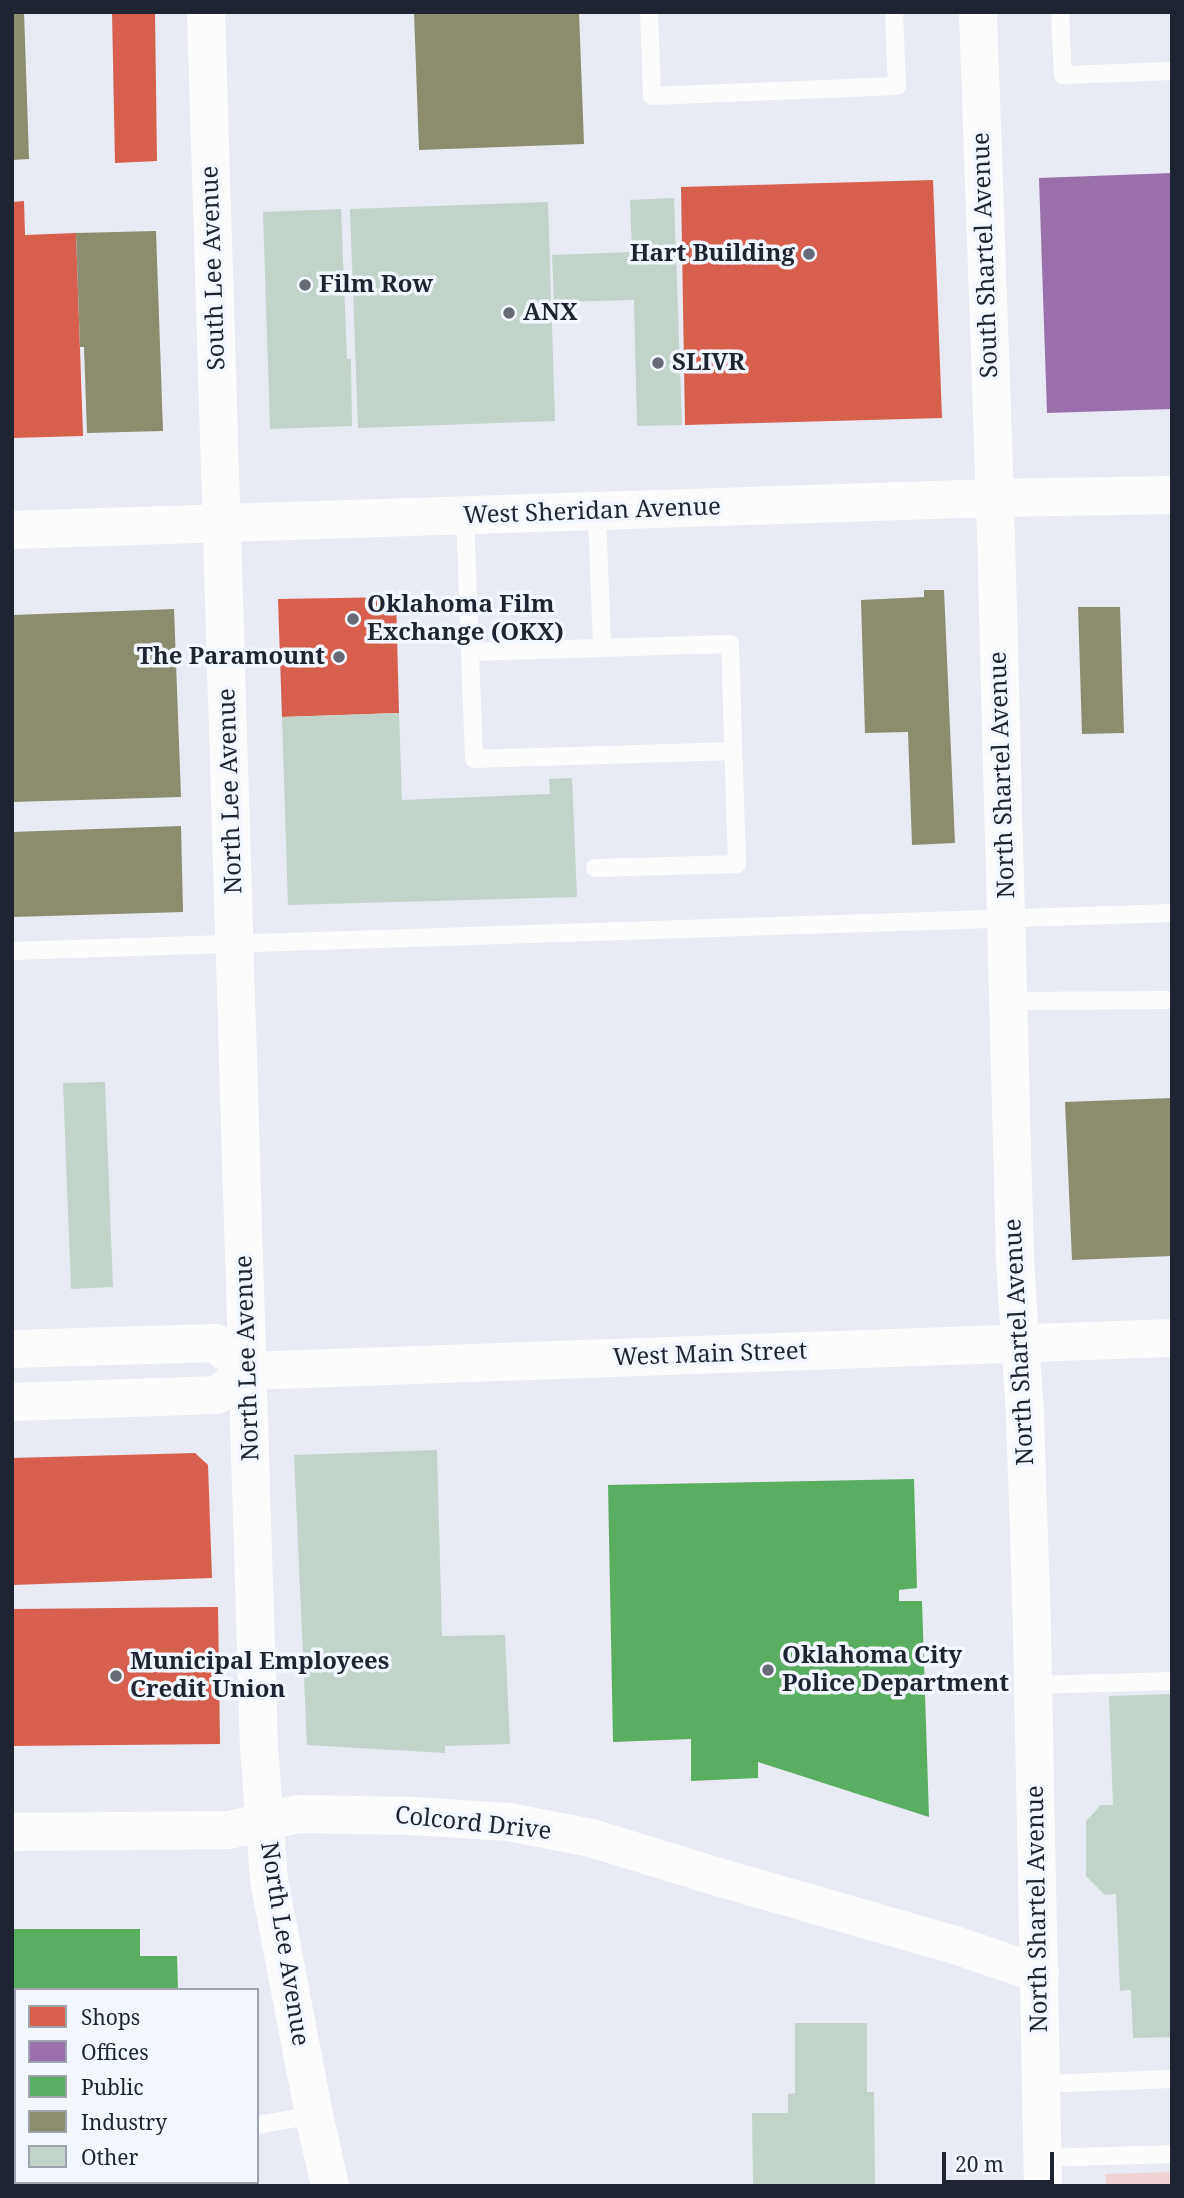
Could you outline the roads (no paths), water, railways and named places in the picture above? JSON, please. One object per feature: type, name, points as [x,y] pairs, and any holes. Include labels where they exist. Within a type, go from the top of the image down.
[{"type":"street","name":"South Lee Avenue","points":[[206,12],[222,524]]},
{"type":"street","name":"South Shartel Avenue","points":[[978,12],[995,499]]},
{"type":"street","name":"West Sheridan Avenue","points":[[12,530],[1172,495]]},
{"type":"street","name":"North Shartel Avenue","points":[[995,499],[1015,1260],[1025,1422],[1033,1685],[1043,2172]]},
{"type":"street","name":"North Lee Avenue","points":[[222,524],[259,1747],[269,1880],[330,2186]]},
{"type":"street","name":"West Main Street","points":[[248,1371],[1172,1338]]},
{"type":"street","points":[[12,1349],[216,1343],[248,1371],[216,1395],[12,1402]]},
{"type":"street","name":"Colcord Drive","points":[[12,1832],[229,1830],[298,1814],[509,1822],[591,1838],[955,1945],[1040,1974]]},
{"type":"lane","points":[[649,12],[652,96],[897,86],[894,12]]},
{"type":"lane","points":[[1060,12],[1063,75],[1172,71]]},
{"type":"lane","points":[[597,512],[602,648]]},
{"type":"lane","points":[[465,516],[474,759],[733,751]]},
{"type":"lane","points":[[470,652],[730,644],[737,864],[595,868]]},
{"type":"lane","points":[[12,951],[1172,913]]},
{"type":"lane","points":[[1009,1001],[1167,1000]]},
{"type":"lane","points":[[1033,1685],[1172,1681]]},
{"type":"lane","points":[[1040,2084],[1172,2079]]},
{"type":"lane","points":[[259,2125],[314,2115]]},
{"type":"lane","points":[[1043,2172],[1172,2154]]},
{"type":"place","name":"Hart Building","points":[[809,254]]},
{"type":"place","name":"Film Row","points":[[305,285]]},
{"type":"place","name":"ANX","points":[[509,313]]},
{"type":"place","name":"SLIVR","points":[[658,363]]},
{"type":"place","name":"Oklahoma Film Exchange (OKX)","points":[[353,619]]},
{"type":"place","name":"The Paramount","points":[[339,657]]},
{"type":"place","name":"Oklahoma City Police Department","points":[[768,1670]]},
{"type":"place","name":"Municipal Employees Credit Union","points":[[116,1676]]}]
